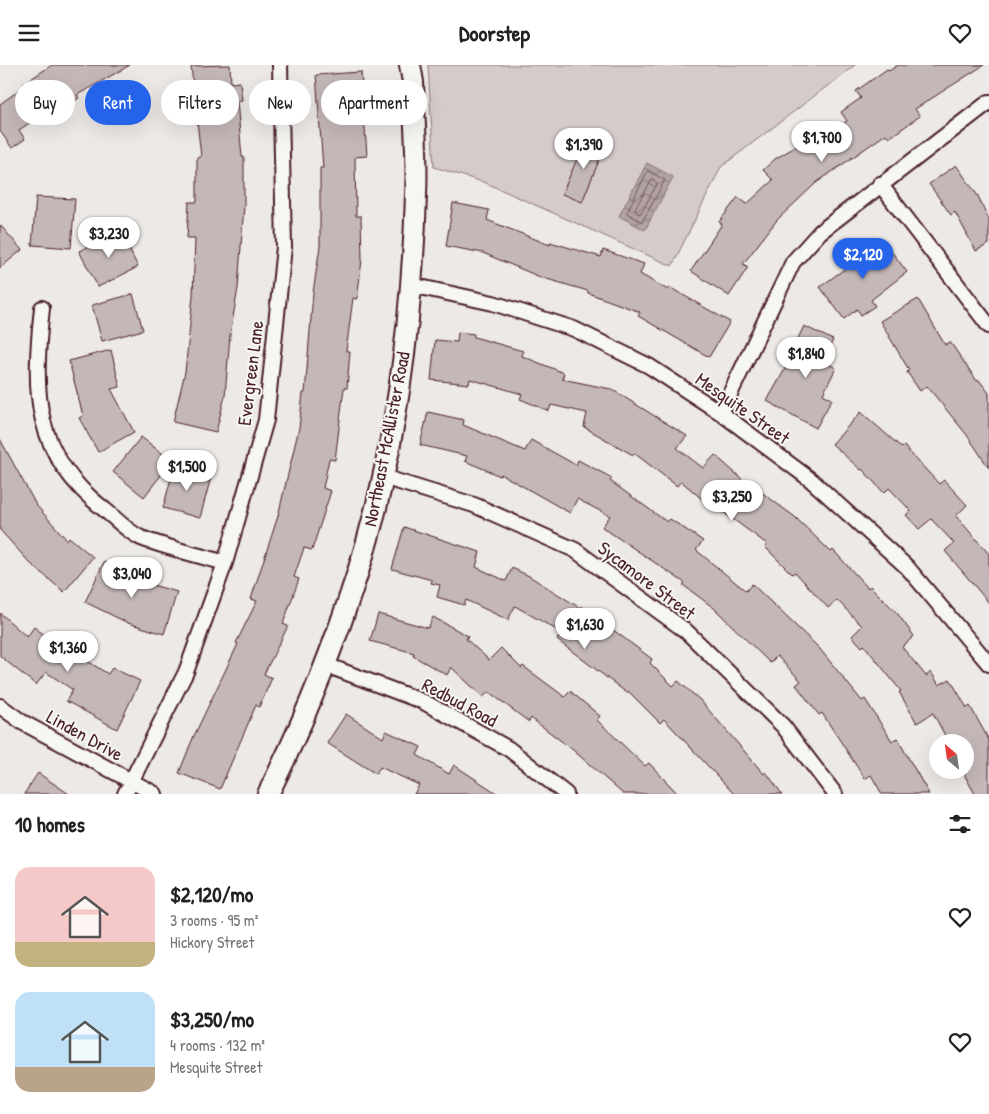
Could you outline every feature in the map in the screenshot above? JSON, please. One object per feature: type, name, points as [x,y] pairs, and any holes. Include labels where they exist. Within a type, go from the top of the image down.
[{"type":"street","name":"Evergreen Lane","points":[[125,794],[186,672],[225,563],[266,420],[284,247],[280,65]]},
{"type":"street","name":"Northeast McAllister Road","points":[[268,794],[326,665],[357,576],[383,477],[400,381],[411,285],[416,193],[413,82],[410,65]]},
{"type":"street","points":[[721,413],[793,262],[820,231],[989,102]]},
{"type":"street","points":[[880,184],[989,326]]},
{"type":"street","name":"Mesquite Street","points":[[411,285],[493,303],[574,329],[649,366],[721,413],[811,480],[907,567],[989,664]]},
{"type":"street","points":[[42,308],[36,363],[40,414],[62,468],[97,504],[139,537],[225,563]]},
{"type":"street","name":"Sycamore Street","points":[[383,477],[474,505],[575,550],[686,631],[783,726],[835,794]]},
{"type":"street","name":"Redbud Road","points":[[326,665],[424,702],[509,749],[566,794]]},
{"type":"street","name":"Linden Drive","points":[[0,706],[22,722],[155,794]]},
{"type":"shaded area","points":[[428,65],[855,65],[721,167],[672,266],[486,183],[434,167]]},
{"type":"water","points":[[647,163],[673,177],[645,230],[619,216]]},
{"type":"building","points":[[52,65],[130,65],[104,80],[85,80],[85,90],[77,95],[79,98],[75,101],[75,80],[29,80]]},
{"type":"building","points":[[230,65],[231,80],[193,80],[191,66]]},
{"type":"building","points":[[898,65],[984,65],[915,109],[920,116],[889,138],[886,134],[816,183],[777,220],[743,264],[748,267],[729,296],[691,271],[722,224],[719,222],[738,197],[747,204],[773,180],[763,170],[775,159],[820,132],[824,137],[847,121],[841,112],[861,98],[856,91],[887,69],[889,71]]},
{"type":"building","points":[[361,72],[362,80],[321,80],[321,125],[365,125],[367,156],[355,157],[356,216],[361,216],[362,260],[357,299],[353,298],[346,351],[350,351],[347,388],[344,388],[335,460],[329,459],[323,488],[331,491],[312,550],[304,548],[294,577],[299,579],[283,624],[288,626],[264,674],[272,678],[259,707],[256,705],[220,789],[179,773],[193,738],[238,644],[236,643],[257,601],[251,599],[278,516],[299,428],[303,393],[305,393],[313,293],[320,246],[320,168],[323,168],[316,75]]},
{"type":"building","points":[[239,82],[240,82],[242,100],[239,101]]},
{"type":"building","points":[[15,93],[15,125],[26,125],[19,130],[25,139],[12,148],[0,131],[0,104]]},
{"type":"building","points":[[239,123],[242,157],[244,157],[244,205],[238,288],[230,335],[225,396],[216,432],[173,422],[185,372],[193,296],[195,238],[187,238],[189,202],[197,202],[197,157],[201,157],[197,125],[239,125]]},
{"type":"building","points":[[586,138],[605,146],[582,202],[562,194]]},
{"type":"building","points":[[956,165],[978,196],[989,220],[989,244],[976,251],[955,212],[951,215],[929,184]]},
{"type":"building","points":[[36,197],[75,199],[71,248],[32,245]]},
{"type":"building","points":[[453,203],[489,210],[487,220],[550,245],[550,242],[601,257],[603,250],[644,264],[640,274],[668,290],[669,287],[730,322],[709,357],[638,316],[640,312],[588,293],[588,291],[540,277],[483,253],[446,246]]},
{"type":"building","points":[[0,225],[22,250],[0,268]]},
{"type":"building","points":[[120,231],[138,267],[98,287],[79,251]]},
{"type":"building","points":[[868,241],[875,251],[885,243],[907,272],[871,300],[875,306],[861,315],[857,309],[844,319],[820,287],[858,259],[853,253]]},
{"type":"building","points":[[133,294],[143,330],[102,341],[92,305]]},
{"type":"building","points":[[918,299],[945,345],[950,342],[977,381],[979,380],[989,393],[989,468],[967,435],[927,386],[920,391],[907,372],[909,370],[880,321]]},
{"type":"building","points":[[804,326],[833,340],[823,361],[836,368],[823,394],[832,399],[816,428],[767,401],[789,362],[787,361]]},
{"type":"building","points":[[458,332],[474,334],[474,337],[523,351],[522,356],[564,373],[562,379],[611,389],[687,436],[677,448],[703,468],[715,455],[752,488],[753,486],[795,517],[831,552],[833,550],[868,588],[870,586],[897,613],[914,636],[902,647],[926,676],[931,672],[939,685],[950,679],[967,708],[970,706],[989,740],[989,794],[975,794],[967,779],[974,779],[974,734],[944,734],[933,713],[917,723],[899,692],[901,691],[864,645],[862,647],[852,636],[862,626],[837,600],[828,608],[795,572],[792,574],[765,547],[767,544],[719,509],[717,512],[681,481],[677,486],[634,453],[633,455],[584,427],[587,413],[551,405],[549,411],[520,399],[522,394],[470,379],[469,384],[431,380],[435,340],[457,342]]},
{"type":"building","points":[[111,350],[120,387],[111,389],[134,432],[98,452],[79,418],[83,416],[69,361]]},
{"type":"building","points":[[428,412],[464,420],[463,425],[525,451],[531,440],[576,465],[578,460],[612,478],[610,481],[667,522],[670,519],[703,541],[696,550],[746,591],[752,584],[819,648],[862,701],[865,699],[892,741],[897,738],[929,794],[882,794],[871,775],[865,779],[822,713],[819,715],[796,685],[801,681],[777,656],[770,663],[714,608],[683,585],[685,583],[602,527],[610,516],[577,499],[570,513],[501,474],[500,476],[465,461],[467,456],[420,445]]},
{"type":"building","points":[[861,412],[902,448],[904,446],[939,484],[944,480],[967,505],[956,516],[989,554],[989,603],[945,551],[954,543],[931,519],[919,529],[906,515],[911,511],[889,488],[884,493],[862,469],[832,444]]},
{"type":"building","points":[[141,437],[172,461],[144,497],[113,472]]},
{"type":"building","points":[[0,439],[36,505],[67,540],[69,537],[93,557],[64,592],[30,563],[0,530]]},
{"type":"building","points":[[175,464],[182,469],[211,477],[200,518],[163,508]]},
{"type":"building","points":[[404,527],[480,552],[476,567],[506,581],[512,568],[529,576],[580,608],[581,606],[652,659],[650,663],[673,686],[678,681],[700,700],[764,774],[766,772],[782,794],[734,794],[664,719],[660,723],[628,691],[627,693],[557,640],[562,633],[515,606],[508,620],[466,600],[464,605],[437,597],[440,585],[431,583],[432,580],[392,569]]},
{"type":"building","points":[[104,562],[149,584],[177,592],[164,634],[128,623],[85,602]]},
{"type":"building","points":[[0,613],[27,637],[34,627],[71,655],[73,652],[108,674],[112,668],[140,681],[117,729],[66,701],[73,690],[46,672],[36,685],[0,656]]},
{"type":"building","points":[[378,614],[428,628],[433,617],[468,636],[466,639],[489,660],[501,648],[521,668],[523,666],[565,697],[570,691],[600,716],[597,720],[645,766],[649,763],[678,794],[623,794],[573,750],[531,718],[529,722],[489,692],[483,697],[451,667],[447,675],[413,656],[414,653],[370,641]]},
{"type":"building","points":[[346,714],[383,738],[386,731],[421,747],[417,755],[449,774],[454,765],[498,794],[414,794],[419,785],[380,767],[376,774],[327,743]]},
{"type":"building","points":[[38,773],[69,794],[24,794]]}]
